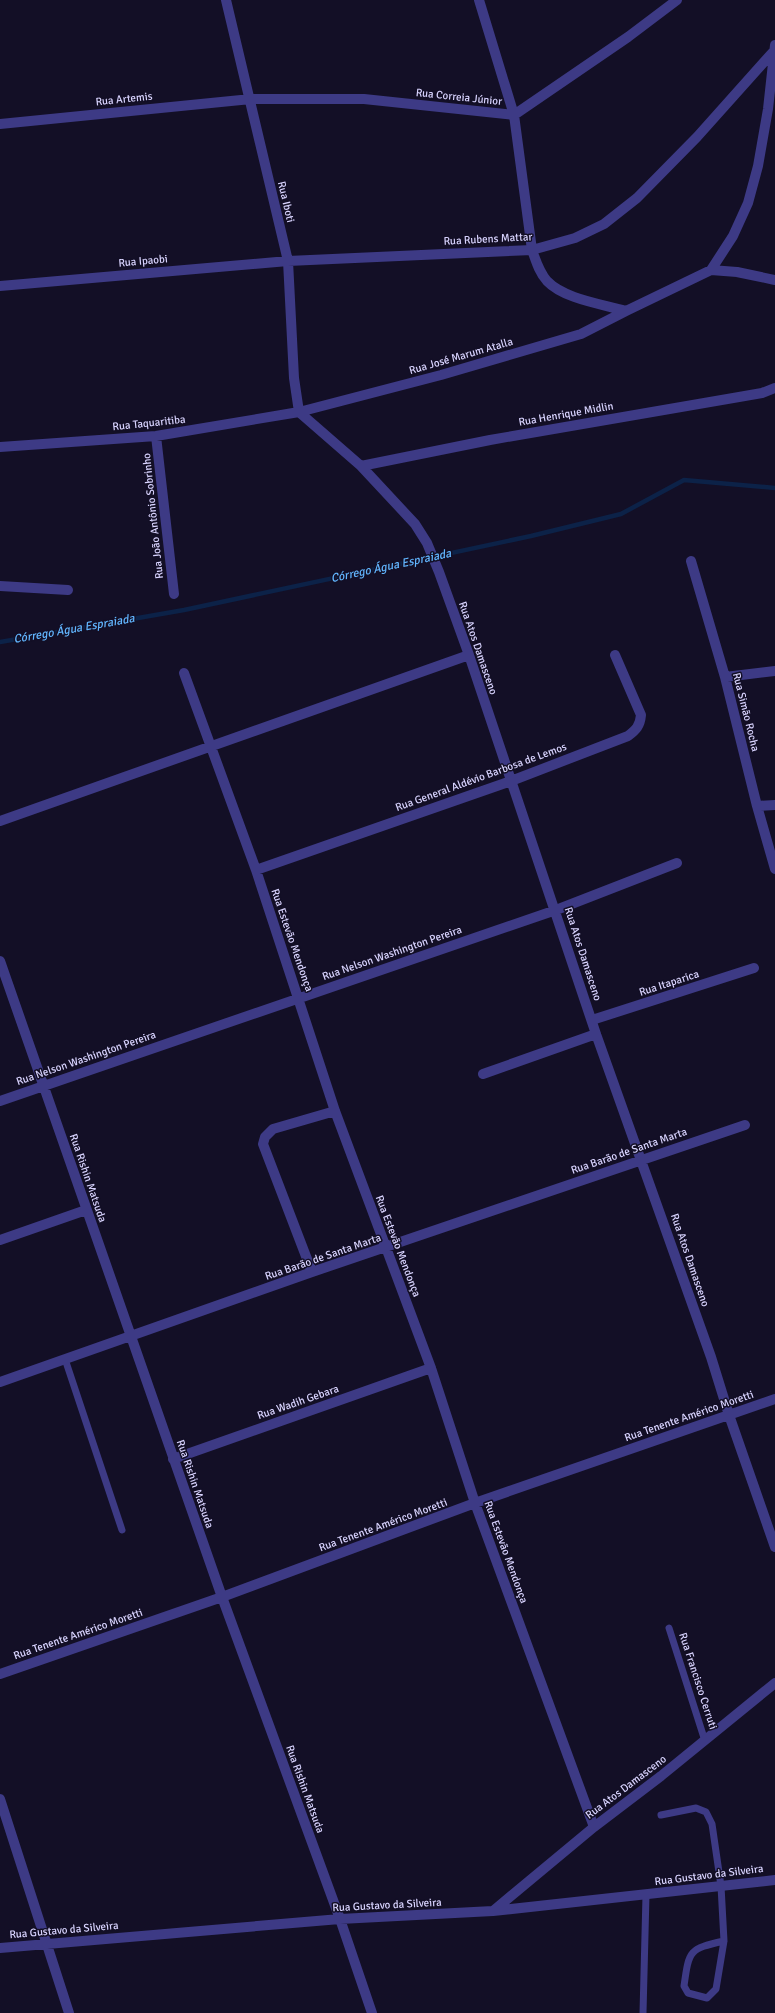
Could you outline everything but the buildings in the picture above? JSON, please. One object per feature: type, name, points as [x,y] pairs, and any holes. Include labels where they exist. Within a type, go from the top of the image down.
[{"type":"street","name":"Rua Iboti","points":[[226,0],[251,99],[288,261],[294,378],[299,412]]},
{"type":"street","points":[[479,0],[514,115],[532,250],[540,271],[555,288],[565,293],[626,311]]},
{"type":"street","name":"Rua Correia Júnior","points":[[251,99],[364,99],[514,115],[628,37],[677,0]]},
{"type":"street","points":[[774,48],[771,106],[748,203],[733,236],[711,270],[737,272],[775,280]]},
{"type":"street","name":"Rua Rubens Mattar","points":[[288,261],[532,250],[575,238],[604,224],[637,198],[697,137],[774,48]]},
{"type":"street","name":"Rua Artemis","points":[[0,124],[251,99]]},
{"type":"street","name":"Rua Ipaobi","points":[[0,286],[288,261]]},
{"type":"street","name":"Rua José Marum Atalla","points":[[299,412],[441,375],[581,334],[711,270]]},
{"type":"street","name":"Rua Henrique Midlin","points":[[361,466],[490,440],[739,398],[762,393],[775,388]]},
{"type":"street","name":"Rua Taquaritiba","points":[[0,447],[156,436],[299,412]]},
{"type":"street","name":"Rua Atos Damasceno","points":[[299,412],[361,466],[415,524],[426,543],[439,572],[556,910],[596,1034],[642,1159],[775,1547]]},
{"type":"street","name":"Rua João Antônio Sobrinho","points":[[156,436],[174,594]]},
{"type":"street","name":"Rua Simão Rocha","points":[[691,561],[725,677],[757,806],[775,869]]},
{"type":"street","points":[[0,586],[68,590]]},
{"type":"street","points":[[0,821],[469,655]]},
{"type":"street","name":"Rua General Aldévio Barbosa de Lemos","points":[[256,870],[511,781],[628,736],[636,730],[640,724],[641,715],[616,655]]},
{"type":"street","points":[[725,677],[775,671]]},
{"type":"street","name":"Rua Estevão Mendonça","points":[[184,672],[256,870],[335,1111],[431,1368],[475,1503],[594,1827]]},
{"type":"street","points":[[757,806],[775,805]]},
{"type":"street","name":"Rua Nelson Washington Pereira","points":[[0,1100],[556,910],[677,863]]},
{"type":"street","name":"Rua Rishin Matsuda","points":[[0,962],[173,1459],[340,1919],[372,2013]]},
{"type":"street","name":"Rua Itaparica","points":[[592,1020],[754,968]]},
{"type":"street","points":[[484,1074],[596,1034]]},
{"type":"street","points":[[312,1272],[263,1144],[265,1137],[274,1130],[335,1111]]},
{"type":"street","name":"Rua Barão de Santa Marta","points":[[0,1382],[312,1272],[745,1125]]},
{"type":"street","points":[[0,1240],[86,1210]]},
{"type":"street","name":"Rua Wadih Gebara","points":[[173,1459],[431,1368]]},
{"type":"street","name":"Rua Tenente Américo Moretti","points":[[0,1674],[222,1597],[475,1503],[775,1399]]},
{"type":"street","name":"Rua Atos Damasceno","points":[[493,1911],[594,1827],[705,1741],[775,1683]]},
{"type":"street","points":[[0,1799],[69,2013]]},
{"type":"street","name":"Rua Gustavo da Silveira","points":[[0,1948],[340,1919],[493,1911],[775,1880]]},
{"type":"lane","points":[[65,1359],[122,1530]]},
{"type":"lane","name":"Rua Francisco Cerruti","points":[[669,1628],[705,1741]]},
{"type":"lane","points":[[661,1815],[696,1808],[706,1812],[712,1824],[721,1886],[724,1941],[716,1989],[707,1998],[688,1993],[684,1986],[688,1959],[698,1947],[724,1941]]},
{"type":"lane","points":[[643,2013],[646,1895]]},
{"type":"waterway","name":"Córrego Água Espraiada","points":[[0,642],[184,610],[531,536],[621,514],[684,480],[775,488]]}]
